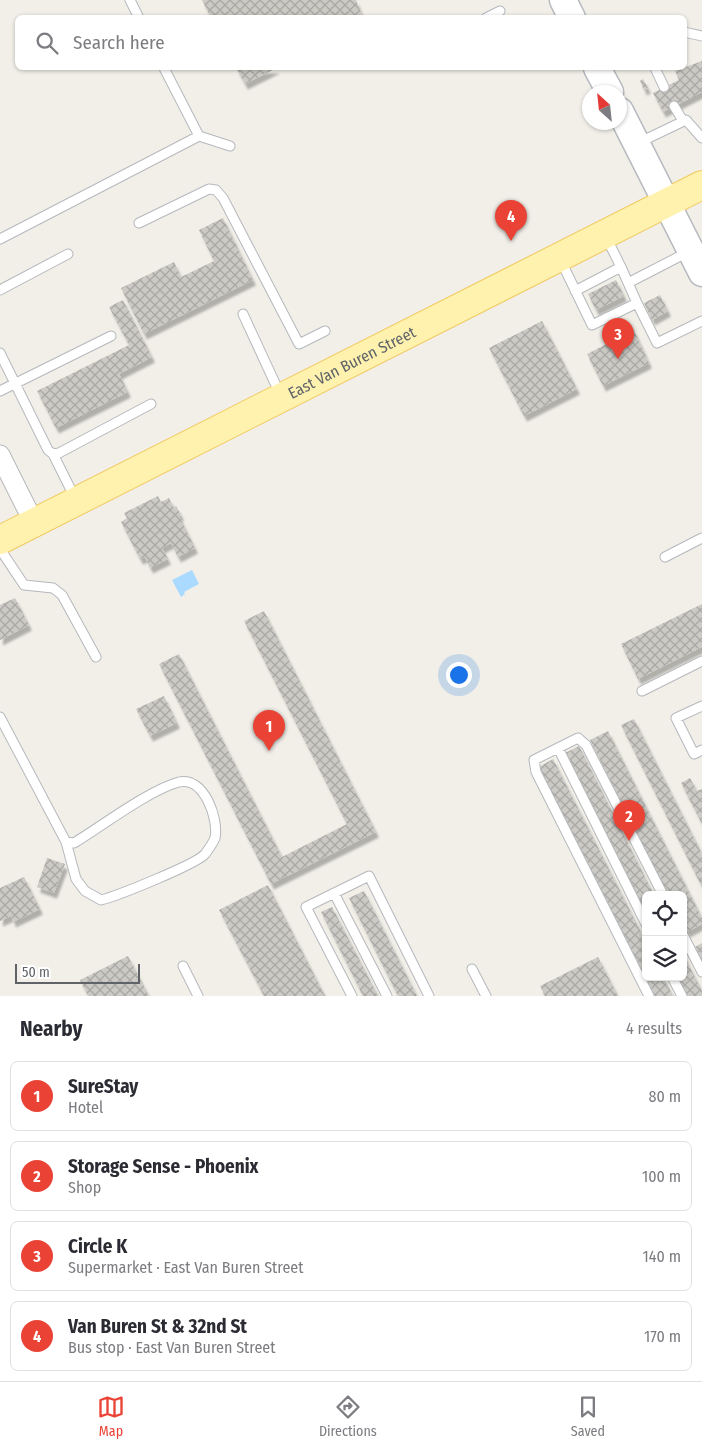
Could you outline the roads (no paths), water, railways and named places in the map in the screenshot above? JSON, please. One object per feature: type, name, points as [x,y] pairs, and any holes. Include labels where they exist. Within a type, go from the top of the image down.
[{"type":"main road","points":[[563,0],[570,15]]},
{"type":"main road","points":[[598,70],[606,85]]},
{"type":"main road","points":[[627,125],[698,264]]},
{"type":"main road","name":"East Van Buren Street","points":[[0,540],[283,399],[702,185]]},
{"type":"street","points":[[0,455],[34,523]]},
{"type":"lane","points":[[130,0],[138,15]]},
{"type":"lane","points":[[492,15],[500,11]]},
{"type":"lane","points":[[687,33],[702,36]]},
{"type":"lane","points":[[165,70],[199,136],[230,146]]},
{"type":"lane","points":[[656,70],[664,87]]},
{"type":"lane","points":[[674,106],[683,121]]},
{"type":"lane","points":[[636,144],[686,120],[702,138]]},
{"type":"lane","points":[[0,239],[199,136]]},
{"type":"lane","points":[[139,224],[209,189],[216,190],[223,198],[299,344],[325,331]]},
{"type":"lane","points":[[604,235],[657,343],[702,321]]},
{"type":"lane","points":[[0,290],[68,254]]},
{"type":"lane","points":[[560,258],[592,325],[637,303]]},
{"type":"lane","points":[[628,283],[698,264]]},
{"type":"lane","points":[[575,291],[621,267]]},
{"type":"lane","points":[[242,314],[283,399]]},
{"type":"lane","points":[[0,391],[111,336]]},
{"type":"lane","points":[[0,353],[48,450],[53,454],[77,502]]},
{"type":"lane","points":[[53,454],[59,453],[151,404]]},
{"type":"lane","points":[[664,557],[702,538]]},
{"type":"lane","points":[[0,550],[24,585],[53,588],[62,595],[96,657]]},
{"type":"lane","points":[[642,691],[702,661]]},
{"type":"lane","points":[[702,706],[676,718],[694,754],[702,750]]},
{"type":"lane","points":[[0,717],[66,842],[76,879],[85,892],[101,900],[119,895],[203,856],[214,839],[215,820],[205,796],[195,784],[181,782],[156,791],[74,843],[66,842]]},
{"type":"lane","points":[[649,996],[536,772],[534,760],[578,738],[586,745],[661,891]]},
{"type":"lane","points":[[558,748],[642,916]]},
{"type":"lane","points":[[352,996],[306,907],[369,876],[429,996]]},
{"type":"lane","points":[[334,893],[387,996]]},
{"type":"lane","points":[[684,936],[702,972]]},
{"type":"lane","points":[[183,966],[198,996]]},
{"type":"lane","points":[[472,969],[486,996]]},
{"type":"lane","points":[[674,981],[682,996]]},
{"type":"water","points":[[192,570],[199,584],[184,592],[185,594],[181,597],[172,580]]},
{"type":"place","name":"Van Buren St & 32nd St","points":[[511,241]]},
{"type":"place","name":"Circle K","points":[[618,359]]},
{"type":"place","name":"SureStay","points":[[269,751]]},
{"type":"place","name":"Storage Sense - Phoenix","points":[[629,841]]}]
